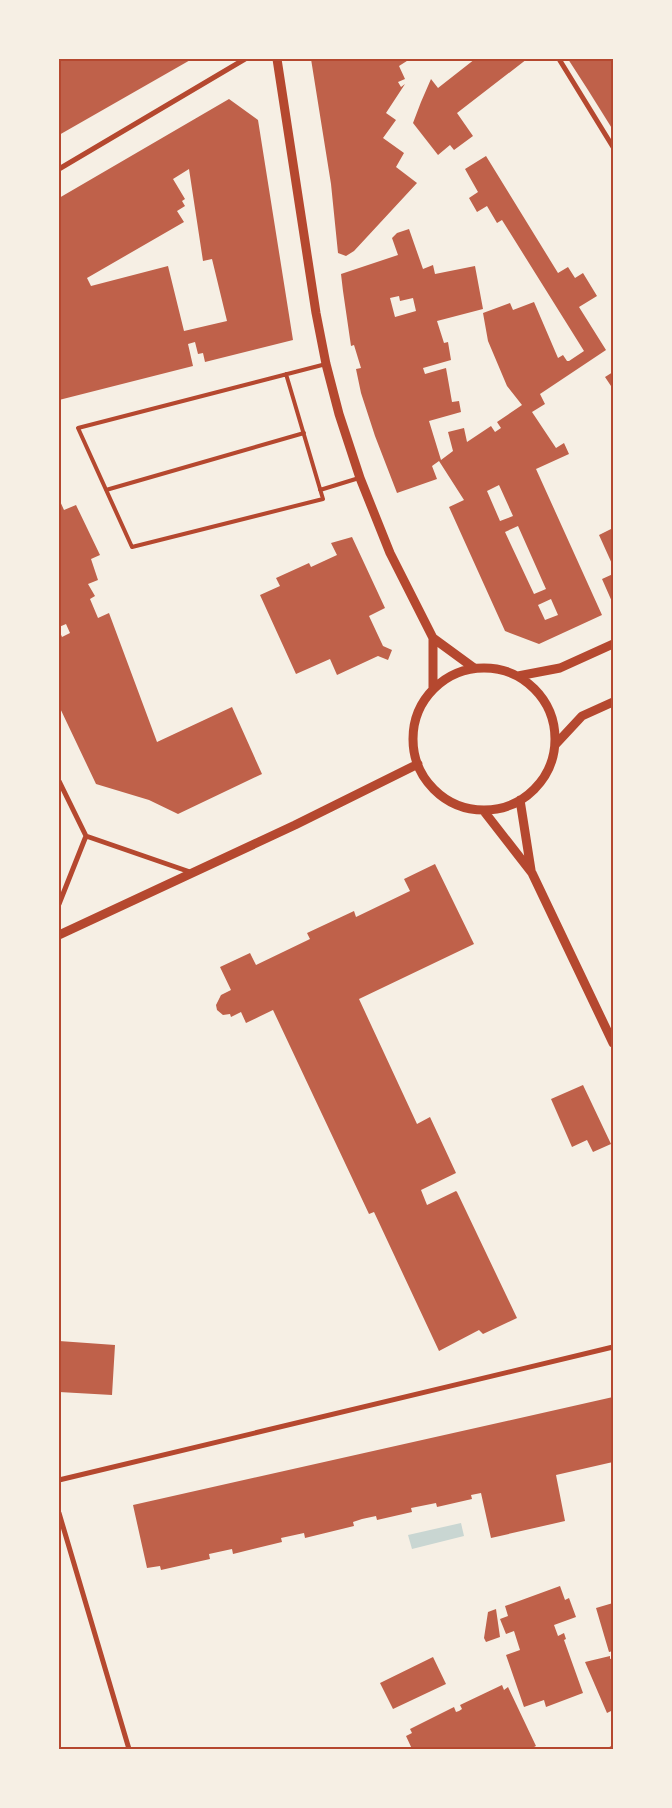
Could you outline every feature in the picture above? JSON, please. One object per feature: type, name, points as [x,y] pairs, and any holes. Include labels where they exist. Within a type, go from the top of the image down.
[{"type":"street","points":[[59,169],[244,59]]},
{"type":"street","points":[[277,59],[316,313],[326,364],[339,414],[360,478],[390,553],[433,638],[433,689]]},
{"type":"street","points":[[559,59],[613,147]]},
{"type":"street","points":[[433,638],[474,668]]},
{"type":"street","points":[[518,676],[560,668],[613,644]]},
{"type":"street","points":[[474,668],[496,668],[518,676],[539,693],[552,718],[555,745],[550,767],[538,786],[520,800],[502,808],[483,810],[466,808],[450,802],[426,780],[418,764],[414,745],[415,725],[421,706],[433,689],[451,676],[474,668]]},
{"type":"street","points":[[555,745],[582,716],[613,702]]},
{"type":"street","points":[[59,935],[295,826],[418,764]]},
{"type":"street","points":[[59,780],[86,836],[193,873]]},
{"type":"street","points":[[520,800],[532,873]]},
{"type":"street","points":[[483,810],[532,873],[613,1043]]},
{"type":"street","points":[[59,904],[86,836]]},
{"type":"street","points":[[59,1480],[613,1348]]},
{"type":"street","points":[[59,1513],[129,1749]]},
{"type":"lane","points":[[286,374],[323,499],[132,547],[78,428],[286,374],[326,364]]},
{"type":"lane","points":[[106,490],[304,434]]},
{"type":"lane","points":[[320,490],[360,478]]},
{"type":"shaded area","points":[[461,1523],[464,1536],[412,1549],[408,1535]]},
{"type":"building","points":[[59,59],[192,59],[59,135]]},
{"type":"building","points":[[311,59],[410,59],[399,66],[405,79],[398,82],[401,87],[405,84],[386,113],[396,120],[383,138],[404,153],[396,167],[417,183],[354,251],[346,256],[338,253],[331,184]]},
{"type":"building","points":[[475,59],[527,59],[457,113],[473,136],[454,150],[450,145],[438,155],[413,123],[421,102],[431,79],[438,88]]},
{"type":"building","points":[[568,59],[613,59],[613,130],[588,90]]},
{"type":"building","points":[[229,99],[258,120],[293,340],[205,362],[203,353],[198,354],[195,342],[188,344],[193,366],[59,400],[59,198]],"holes":[[[189,169],[203,261],[212,259],[227,321],[184,331],[168,266],[91,286],[87,278],[184,222],[177,211],[185,206],[182,201],[185,199],[173,179]]]},
{"type":"building","points":[[486,156],[558,273],[568,267],[575,278],[583,273],[597,296],[579,307],[606,350],[540,394],[545,404],[532,412],[556,448],[564,443],[569,454],[536,469],[602,615],[539,644],[505,631],[449,507],[464,500],[439,461],[432,466],[437,479],[397,493],[361,393],[356,369],[361,368],[354,345],[351,346],[341,274],[398,255],[392,238],[397,233],[409,229],[423,269],[433,265],[435,274],[475,266],[483,309],[437,321],[444,343],[448,342],[451,360],[423,368],[425,374],[446,368],[452,402],[459,401],[461,412],[429,421],[441,460],[453,451],[448,432],[464,428],[467,442],[491,426],[495,432],[501,428],[497,422],[522,405],[507,386],[488,341],[483,313],[510,303],[513,310],[534,302],[558,358],[563,355],[569,361],[584,351],[502,220],[497,223],[487,206],[477,212],[469,198],[478,192],[465,169]],"holes":[[[399,296],[400,301],[413,298],[416,311],[395,317],[390,298]],[[499,485],[513,516],[500,521],[487,491]],[[518,526],[546,589],[534,594],[505,532]],[[551,599],[558,615],[545,620],[538,605]]]},
{"type":"building","points":[[613,372],[613,389],[605,377]]},
{"type":"building","points":[[59,499],[64,510],[76,505],[100,555],[91,559],[98,580],[88,584],[95,596],[90,599],[98,618],[109,613],[157,742],[232,707],[262,774],[178,814],[149,800],[96,784],[59,706],[59,630],[62,637],[70,633],[66,624],[59,627]]},
{"type":"building","points":[[613,528],[613,566],[599,535]]},
{"type":"building","points":[[352,537],[385,608],[369,616],[383,646],[392,650],[388,660],[378,656],[337,675],[330,659],[296,674],[260,595],[280,586],[276,578],[309,563],[311,567],[337,555],[331,543]]},
{"type":"building","points":[[613,574],[613,604],[602,579]]},
{"type":"building","points":[[435,864],[474,944],[359,999],[417,1124],[430,1117],[456,1173],[421,1190],[427,1205],[457,1192],[517,1318],[483,1334],[479,1330],[439,1351],[374,1212],[369,1214],[273,1010],[246,1023],[241,1012],[231,1017],[230,1014],[223,1015],[217,1010],[216,1005],[221,995],[231,990],[220,967],[250,953],[256,965],[310,939],[307,933],[354,911],[356,917],[410,891],[404,879]]},
{"type":"building","points":[[583,1085],[611,1144],[593,1152],[587,1140],[572,1147],[551,1099]]},
{"type":"building","points":[[59,1341],[115,1345],[112,1395],[59,1392]]},
{"type":"building","points":[[613,1397],[613,1462],[556,1475],[565,1521],[491,1538],[481,1493],[471,1495],[472,1499],[437,1507],[436,1503],[411,1508],[412,1512],[377,1520],[376,1516],[362,1519],[353,1522],[354,1526],[305,1538],[304,1533],[281,1538],[282,1542],[233,1554],[232,1549],[209,1554],[210,1559],[161,1570],[160,1566],[147,1568],[133,1505]]},
{"type":"building","points":[[560,1586],[565,1600],[569,1598],[576,1617],[554,1625],[558,1636],[564,1633],[566,1639],[564,1640],[583,1693],[546,1707],[544,1700],[524,1707],[506,1655],[520,1650],[514,1631],[506,1634],[500,1619],[508,1616],[505,1606]]},
{"type":"building","points":[[613,1603],[613,1651],[609,1652],[596,1608]]},
{"type":"building","points":[[496,1609],[500,1637],[486,1642],[484,1638],[488,1612]]},
{"type":"building","points":[[610,1656],[610,1659],[613,1658],[613,1710],[607,1713],[585,1662]]},
{"type":"building","points":[[433,1657],[446,1684],[393,1709],[380,1683]]},
{"type":"building","points":[[502,1685],[504,1690],[508,1687],[536,1746],[530,1749],[412,1749],[406,1736],[412,1733],[410,1729],[454,1707],[456,1712],[459,1711],[462,1709],[460,1705]]}]
